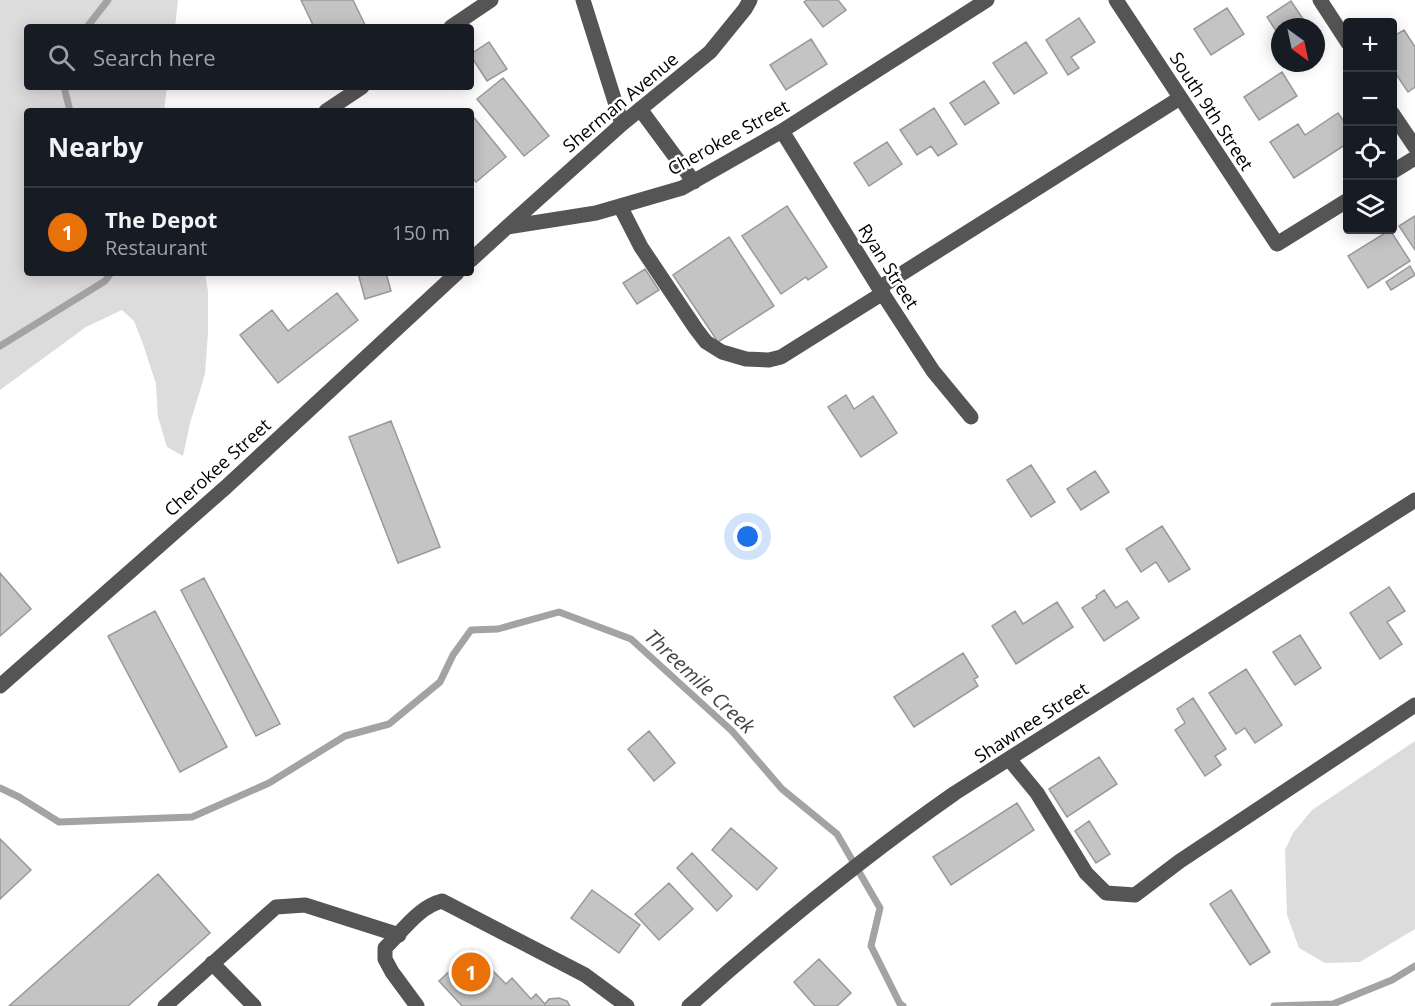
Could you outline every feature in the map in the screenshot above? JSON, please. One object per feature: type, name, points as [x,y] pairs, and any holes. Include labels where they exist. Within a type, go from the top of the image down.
[{"type":"street","points":[[455,24],[491,0]]},
{"type":"street","points":[[583,0],[622,124]]},
{"type":"street","name":"Sherman Avenue","points":[[507,227],[622,124],[710,52],[750,0]]},
{"type":"street","name":"Cherokee Street","points":[[507,227],[596,213],[682,188],[782,130],[987,0]]},
{"type":"street","name":"South 9th Street","points":[[1116,0],[1276,244],[1343,202]]},
{"type":"street","points":[[1324,1],[1343,36]]},
{"type":"street","points":[[330,108],[358,90]]},
{"type":"street","points":[[620,206],[641,247],[706,342],[722,352],[746,359],[769,360],[781,357],[1180,98]]},
{"type":"street","points":[[640,109],[694,182]]},
{"type":"street","points":[[1397,120],[1415,147]]},
{"type":"street","name":"Ryan Street","points":[[782,130],[933,371],[971,417]]},
{"type":"street","points":[[1397,169],[1415,158]]},
{"type":"street","points":[[474,257],[507,227]]},
{"type":"street","name":"Cherokee Street","points":[[0,686],[226,487],[454,276]]},
{"type":"street","name":"Shawnee Street","points":[[689,1006],[789,919],[913,823],[1009,759],[1415,500]]},
{"type":"street","points":[[1009,759],[1037,793],[1086,873],[1106,893],[1134,895],[1180,861],[1415,705]]},
{"type":"street","points":[[417,1006],[392,972],[385,958],[385,948],[420,913],[432,904],[442,901],[585,975],[627,1006]]},
{"type":"street","points":[[165,1006],[276,907],[305,905],[399,935]]},
{"type":"street","points":[[212,963],[254,1006]]},
{"type":"shaded area","points":[[0,0],[178,0],[175,24],[24,24],[24,90],[167,90],[164,108],[24,108],[24,276],[205,276],[208,292],[208,333],[205,374],[183,456],[167,447],[158,417],[156,384],[143,344],[134,321],[122,310],[86,327],[0,390]]},
{"type":"shaded area","points":[[1415,741],[1415,929],[1360,962],[1325,963],[1299,948],[1287,915],[1285,850],[1293,833],[1312,810]]},
{"type":"building","points":[[301,0],[353,0],[365,24],[313,24]]},
{"type":"building","points":[[807,0],[838,0],[846,10],[823,27],[804,2]]},
{"type":"building","points":[[1291,1],[1302,18],[1271,18],[1271,23],[1267,17]]},
{"type":"building","points":[[1227,8],[1244,34],[1211,55],[1194,29]]},
{"type":"building","points":[[1079,18],[1095,42],[1071,57],[1079,68],[1068,75],[1046,40]]},
{"type":"building","points":[[1404,30],[1415,47],[1415,87],[1408,92],[1397,76],[1397,34]]},
{"type":"building","points":[[811,39],[827,64],[786,90],[770,65]]},
{"type":"building","points":[[489,42],[507,69],[487,81],[474,61],[474,52]]},
{"type":"building","points":[[1026,42],[1047,73],[1014,94],[993,63]]},
{"type":"building","points":[[1282,72],[1297,96],[1259,120],[1244,97]]},
{"type":"building","points":[[503,78],[549,136],[524,156],[477,99]]},
{"type":"building","points":[[984,81],[999,103],[965,125],[950,103]]},
{"type":"building","points":[[934,108],[957,144],[938,156],[931,146],[917,155],[900,130]]},
{"type":"building","points":[[1338,113],[1343,120],[1343,146],[1294,178],[1270,142],[1298,124],[1305,135]]},
{"type":"building","points":[[474,118],[506,157],[476,182],[474,180]]},
{"type":"building","points":[[887,142],[902,164],[869,186],[854,163]]},
{"type":"building","points":[[787,206],[827,267],[808,280],[806,277],[781,294],[742,236]]},
{"type":"building","points":[[1415,216],[1415,250],[1399,226]]},
{"type":"building","points":[[1384,234],[1393,234],[1410,261],[1368,288],[1348,256]]},
{"type":"building","points":[[729,237],[774,306],[718,342],[673,275]]},
{"type":"building","points":[[1410,266],[1415,275],[1391,290],[1386,282]]},
{"type":"building","points":[[645,269],[659,290],[637,304],[623,283]]},
{"type":"building","points":[[359,276],[387,276],[391,291],[365,299]]},
{"type":"building","points":[[337,293],[358,320],[278,383],[240,335],[272,310],[288,331]]},
{"type":"building","points":[[846,395],[854,409],[873,396],[897,433],[861,457],[828,407]]},
{"type":"building","points":[[391,421],[440,547],[398,563],[349,437]]},
{"type":"building","points":[[1031,465],[1055,502],[1031,517],[1007,480]]},
{"type":"building","points":[[1095,471],[1109,492],[1081,510],[1067,489]]},
{"type":"building","points":[[1162,526],[1190,569],[1169,582],[1156,562],[1141,572],[1126,549]]},
{"type":"building","points":[[0,573],[31,609],[0,636]]},
{"type":"building","points":[[204,578],[280,724],[256,736],[181,590]]},
{"type":"building","points":[[1389,587],[1405,611],[1387,622],[1402,644],[1380,659],[1350,613]]},
{"type":"building","points":[[1104,590],[1116,608],[1127,601],[1139,618],[1104,641],[1082,608]]},
{"type":"building","points":[[1057,602],[1073,627],[1016,664],[992,626],[1015,611],[1023,624]]},
{"type":"building","points":[[155,611],[227,747],[180,772],[108,636]]},
{"type":"building","points":[[1300,635],[1321,668],[1295,685],[1273,652]]},
{"type":"building","points":[[963,653],[978,677],[974,679],[978,686],[914,727],[894,697]]},
{"type":"building","points":[[1246,669],[1282,725],[1255,743],[1245,728],[1236,734],[1209,693]]},
{"type":"building","points":[[1193,698],[1226,749],[1215,756],[1221,765],[1205,776],[1175,730],[1185,723],[1177,709]]},
{"type":"building","points":[[649,731],[675,763],[654,781],[628,749]]},
{"type":"building","points":[[1099,757],[1117,784],[1067,817],[1049,789]]},
{"type":"building","points":[[1017,803],[1034,830],[951,885],[933,857]]},
{"type":"building","points":[[1089,821],[1110,854],[1096,863],[1075,831]]},
{"type":"building","points":[[731,828],[777,868],[757,890],[712,850]]},
{"type":"building","points":[[0,839],[31,870],[0,899]]},
{"type":"building","points":[[692,853],[732,896],[717,911],[677,868]]},
{"type":"building","points":[[158,874],[210,933],[128,1006],[9,1006]]},
{"type":"building","points":[[669,883],[693,909],[659,940],[635,914]]},
{"type":"building","points":[[592,890],[640,925],[619,953],[571,918]]},
{"type":"building","points":[[1231,890],[1270,952],[1250,965],[1210,904]]},
{"type":"building","points":[[472,950],[506,984],[512,978],[531,999],[536,994],[545,1004],[549,999],[559,998],[567,1001],[570,1006],[462,1006],[439,981]]},
{"type":"building","points":[[819,959],[851,993],[837,1006],[815,1006],[794,982]]},
{"type":"waterway","points":[[89,24],[108,0]]},
{"type":"waterway","points":[[65,90],[69,108]]},
{"type":"waterway","points":[[0,346],[105,281],[109,276]]},
{"type":"waterway","name":"Threemile Creek","points":[[0,788],[59,822],[192,817],[269,783],[345,736],[389,724],[440,682],[453,655],[471,630],[498,629],[559,612],[631,639],[732,731],[782,789],[837,834],[880,908],[871,946],[903,1006]]},
{"type":"waterway","name":"Threemile Creek","points":[[1274,1006],[1333,1004],[1392,980],[1415,966]]},
{"type":"place","name":"The Depot","points":[[471,972]]}]
